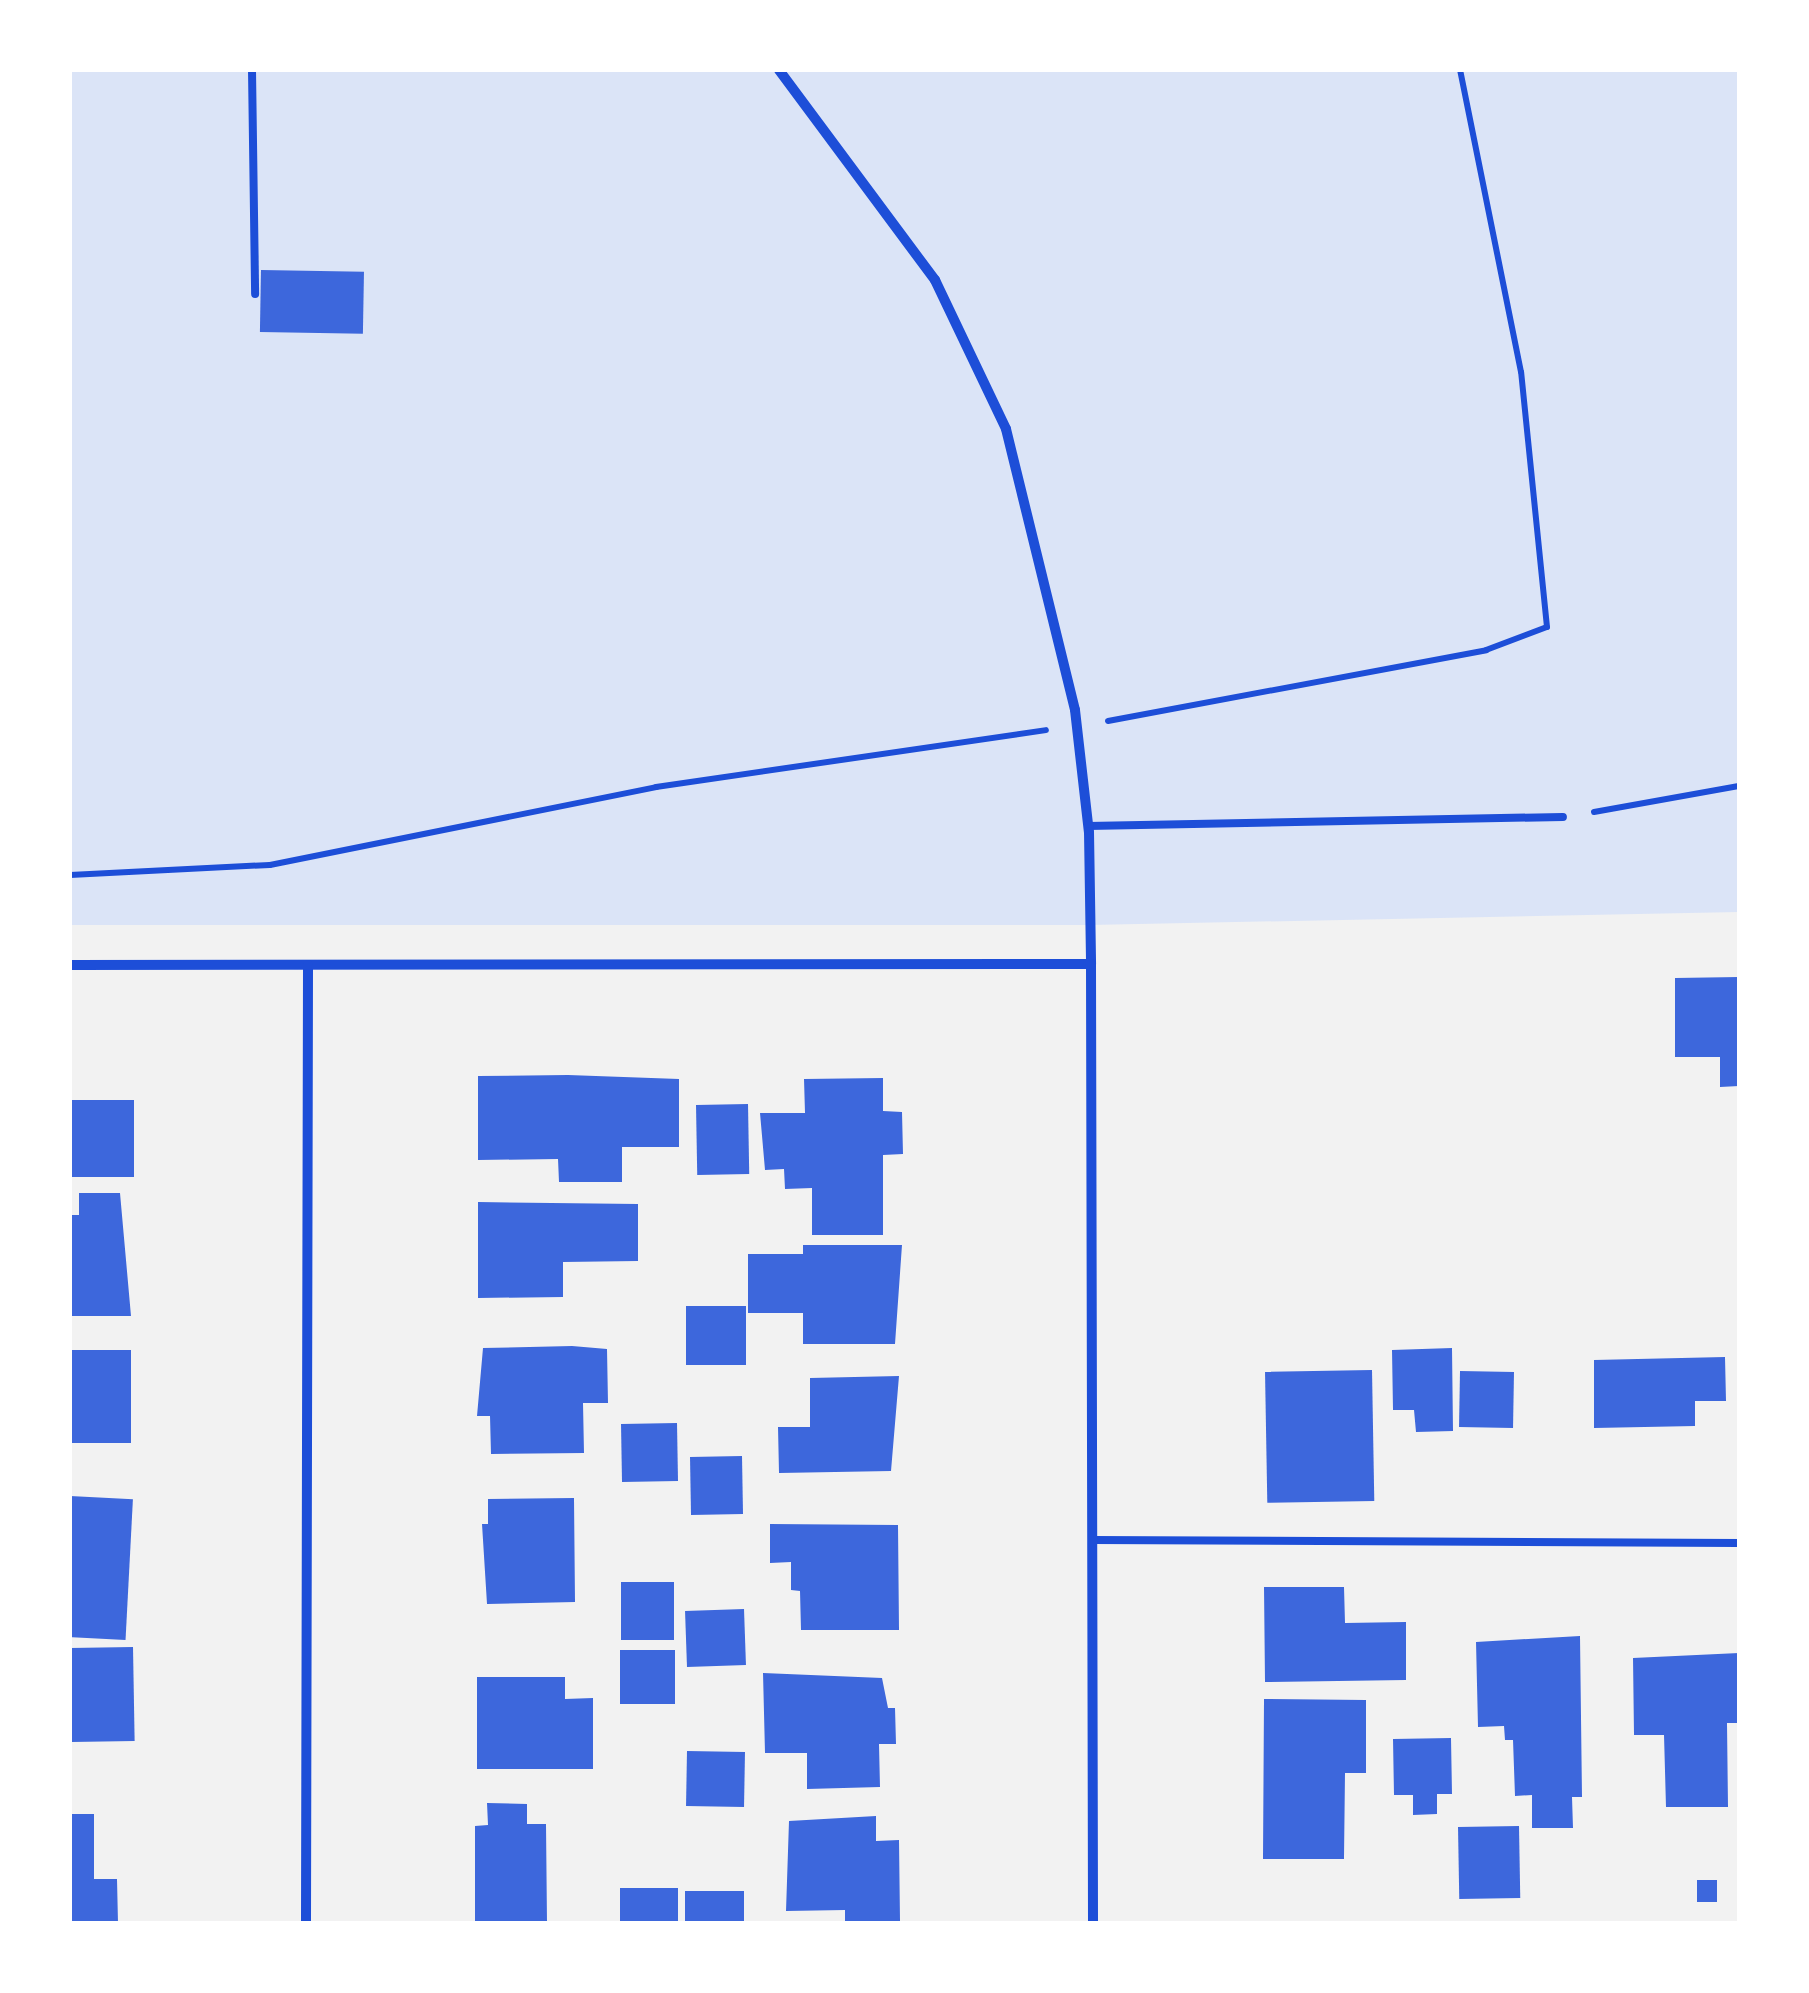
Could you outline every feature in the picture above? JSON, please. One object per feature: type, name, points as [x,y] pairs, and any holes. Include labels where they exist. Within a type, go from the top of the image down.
[{"type":"street","points":[[779,70],[935,280],[1006,429],[1077,726],[1088,826],[1091,964],[1093,1923]]},
{"type":"street","points":[[70,965],[1091,964]]},
{"type":"street","points":[[306,1923],[308,965]]},
{"type":"lane","points":[[252,70],[255,294]]},
{"type":"lane","points":[[1088,826],[1563,817]]},
{"type":"lane","points":[[1092,1540],[1739,1543]]},
{"type":"path","points":[[70,875],[270,865],[656,786],[1077,726],[1486,650],[1547,628],[1521,372],[1460,70]]},
{"type":"path","points":[[1563,817],[1739,786]]},
{"type":"shaded area","points":[[70,70],[1739,70],[1739,912],[1090,925],[70,925]]},
{"type":"building","points":[[261,270],[364,272],[363,334],[260,332]]},
{"type":"building","points":[[1739,977],[1739,1086],[1720,1087],[1720,1057],[1675,1057],[1675,978]]},
{"type":"building","points":[[478,1076],[679,1079],[679,1147],[622,1147],[622,1182],[559,1182],[558,1159],[478,1160]]},
{"type":"building","points":[[883,1078],[883,1111],[902,1112],[903,1154],[883,1155],[883,1235],[812,1235],[812,1188],[785,1189],[784,1169],[765,1170],[760,1113],[805,1113],[804,1079]]},
{"type":"building","points":[[70,1100],[134,1100],[134,1177],[70,1177]]},
{"type":"building","points":[[748,1104],[749,1174],[697,1175],[696,1105]]},
{"type":"building","points":[[79,1193],[120,1193],[131,1316],[70,1316],[70,1215],[79,1215]]},
{"type":"building","points":[[478,1202],[638,1204],[638,1261],[563,1262],[563,1297],[478,1298]]},
{"type":"building","points":[[803,1245],[902,1245],[895,1344],[803,1344],[803,1313],[748,1313],[748,1254],[803,1254]]},
{"type":"building","points":[[686,1306],[746,1306],[746,1365],[686,1365]]},
{"type":"building","points":[[483,1348],[607,1349],[608,1403],[583,1403],[584,1453],[491,1454],[490,1416],[477,1416]]},
{"type":"building","points":[[1452,1348],[1453,1431],[1416,1432],[1414,1410],[1393,1410],[1392,1350]]},
{"type":"building","points":[[70,1350],[131,1350],[131,1443],[70,1443]]},
{"type":"building","points":[[1725,1357],[1726,1401],[1695,1401],[1695,1426],[1594,1428],[1594,1360]]},
{"type":"building","points":[[1372,1370],[1374,1501],[1267,1503],[1265,1372]]},
{"type":"building","points":[[1460,1371],[1514,1372],[1513,1428],[1459,1427]]},
{"type":"building","points":[[899,1376],[891,1471],[779,1473],[778,1427],[810,1427],[810,1378]]},
{"type":"building","points":[[677,1423],[678,1481],[622,1482],[621,1424]]},
{"type":"building","points":[[742,1456],[743,1514],[691,1515],[690,1457]]},
{"type":"building","points":[[70,1496],[133,1499],[126,1640],[70,1637]]},
{"type":"building","points":[[574,1498],[575,1602],[487,1604],[482,1524],[488,1524],[488,1499]]},
{"type":"building","points":[[770,1524],[898,1525],[899,1630],[801,1630],[800,1591],[791,1590],[791,1562],[770,1563]]},
{"type":"building","points":[[621,1582],[674,1582],[674,1640],[621,1640]]},
{"type":"building","points":[[1264,1587],[1344,1587],[1345,1623],[1406,1622],[1406,1680],[1265,1682]]},
{"type":"building","points":[[744,1609],[746,1665],[687,1667],[685,1611]]},
{"type":"building","points":[[1580,1636],[1582,1797],[1572,1797],[1573,1828],[1532,1828],[1532,1795],[1515,1796],[1513,1740],[1505,1740],[1504,1726],[1478,1727],[1476,1642]]},
{"type":"building","points":[[133,1647],[135,1741],[72,1742],[70,1648]]},
{"type":"building","points":[[620,1650],[675,1650],[675,1704],[620,1704]]},
{"type":"building","points":[[1739,1653],[1739,1723],[1727,1723],[1728,1807],[1666,1807],[1664,1735],[1634,1735],[1633,1658]]},
{"type":"building","points":[[763,1673],[882,1678],[888,1708],[895,1708],[896,1744],[879,1744],[880,1787],[807,1789],[807,1753],[765,1753]]},
{"type":"building","points":[[477,1677],[565,1677],[565,1699],[593,1698],[593,1769],[477,1769]]},
{"type":"building","points":[[1264,1699],[1366,1700],[1366,1773],[1345,1773],[1344,1859],[1263,1859]]},
{"type":"building","points":[[1451,1738],[1452,1794],[1437,1794],[1437,1814],[1413,1815],[1413,1795],[1394,1795],[1393,1739]]},
{"type":"building","points":[[687,1751],[745,1752],[744,1807],[686,1806]]},
{"type":"building","points":[[487,1803],[527,1804],[527,1824],[546,1824],[547,1923],[475,1923],[475,1826],[488,1825]]},
{"type":"building","points":[[70,1814],[94,1814],[94,1879],[117,1879],[118,1923],[70,1923]]},
{"type":"building","points":[[876,1816],[876,1841],[899,1840],[900,1921],[845,1921],[845,1910],[786,1911],[789,1821]]},
{"type":"building","points":[[1519,1826],[1520,1898],[1459,1899],[1458,1827]]},
{"type":"building","points":[[1697,1880],[1717,1880],[1717,1902],[1697,1902]]},
{"type":"building","points":[[620,1888],[678,1888],[678,1923],[620,1923]]},
{"type":"building","points":[[685,1891],[744,1891],[744,1923],[685,1923]]}]
